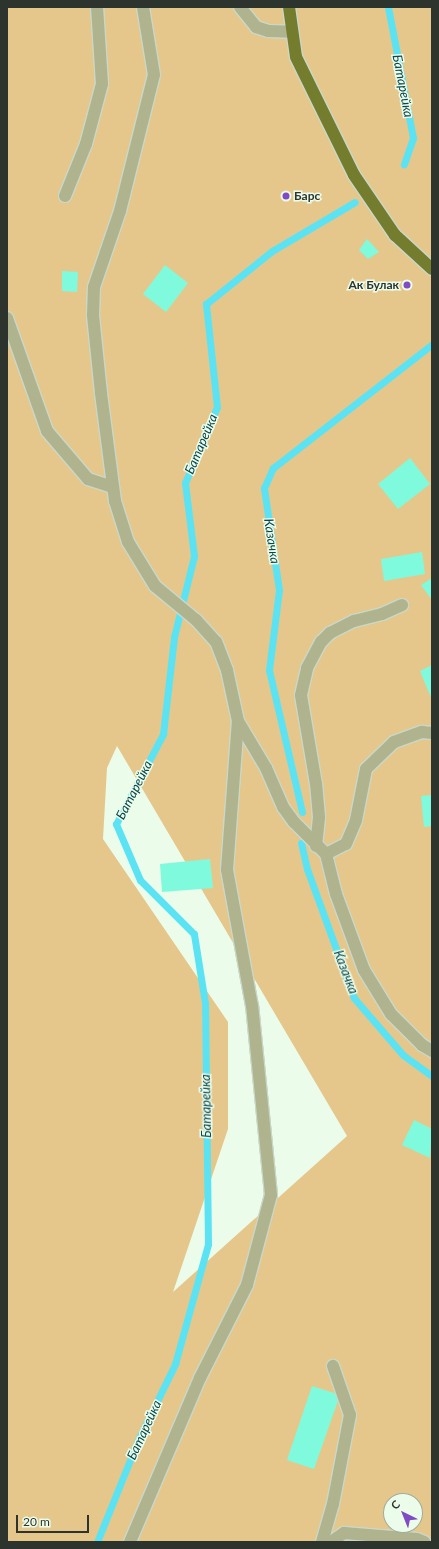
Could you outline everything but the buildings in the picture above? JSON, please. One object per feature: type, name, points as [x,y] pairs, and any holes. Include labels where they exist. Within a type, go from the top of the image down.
[{"type":"main road","points":[[290,7],[296,57],[354,175],[395,235],[432,270]]},
{"type":"street","points":[[65,196],[86,144],[102,84],[97,7]]},
{"type":"street","points":[[130,1542],[200,1378],[247,1285],[271,1195],[252,1006],[227,870],[238,721],[227,670],[216,642],[196,620],[155,586],[128,542],[113,487],[93,315],[94,287],[120,210],[154,75],[143,7]]},
{"type":"street","points":[[240,7],[256,27],[268,31],[292,32]]},
{"type":"street","points":[[7,318],[47,431],[88,479],[113,487]]},
{"type":"street","points":[[316,846],[319,817],[316,784],[301,695],[307,668],[321,642],[330,633],[354,621],[382,614],[402,605]]},
{"type":"street","points":[[238,721],[266,768],[283,807],[316,846],[326,854],[336,894],[364,970],[391,1014],[422,1045],[432,1051]]},
{"type":"street","points":[[326,854],[346,844],[356,820],[366,769],[394,742],[422,732],[432,733]]},
{"type":"street","points":[[322,1542],[333,1504],[350,1415],[332,1366]]},
{"type":"street","points":[[332,1542],[344,1533],[416,1539],[424,1542]]},
{"type":"shaded area","points":[[7,7],[432,7],[432,1542],[7,1542]],"holes":[[[117,746],[347,1136],[173,1292],[228,1129],[228,1022],[103,839],[107,768]]]},
{"type":"waterway","name":"Батарейка","points":[[388,7],[413,138],[404,164]]},
{"type":"waterway","name":"Батарейка","points":[[97,1542],[138,1440],[175,1364],[208,1244],[205,1003],[194,934],[140,880],[116,824],[163,734],[174,637],[194,556],[185,483],[217,407],[206,304],[272,251],[355,202]]},
{"type":"waterway","name":"Казачка","points":[[302,812],[269,670],[279,590],[264,488],[273,468],[432,344]]},
{"type":"waterway","name":"Казачка","points":[[301,843],[307,869],[354,998],[403,1055],[432,1076]]},
{"type":"place","name":"Барс","points":[[286,196]]},
{"type":"place","name":"Ак Булак","points":[[407,285]]}]
